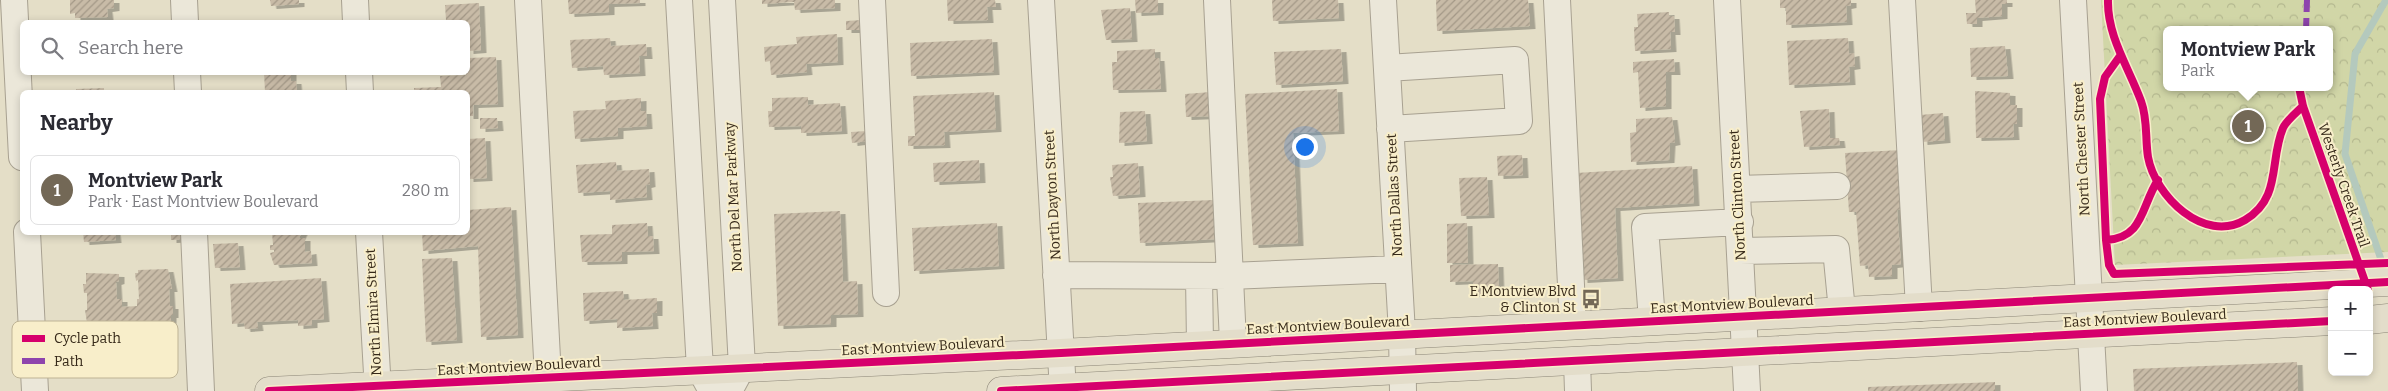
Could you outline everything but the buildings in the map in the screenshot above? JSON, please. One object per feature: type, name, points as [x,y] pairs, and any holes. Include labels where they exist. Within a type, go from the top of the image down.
[{"type":"main road","name":"East Montview Boulevard","points":[[268,391],[378,388],[548,377],[706,380],[742,367],[1573,326],[1652,320],[1919,308],[2388,282]]},
{"type":"main road","points":[[2373,320],[2388,318]]},
{"type":"main road","name":"East Montview Boulevard","points":[[1001,391],[1403,380],[1577,361],[2328,322]]},
{"type":"street","points":[[14,0],[20,118]]},
{"type":"street","points":[[184,0],[185,20]]},
{"type":"street","points":[[355,0],[356,20]]},
{"type":"street","points":[[528,0],[548,377]]},
{"type":"street","points":[[679,0],[706,380]]},
{"type":"street","name":"North Del Mar Parkway","points":[[722,0],[742,367]]},
{"type":"street","points":[[872,0],[886,293]]},
{"type":"street","name":"North Dayton Street","points":[[1041,0],[1062,389]]},
{"type":"street","points":[[1217,0],[1233,342]]},
{"type":"street","name":"North Dallas Street","points":[[1383,0],[1403,380]]},
{"type":"street","points":[[1557,0],[1573,326]]},
{"type":"street","name":"North Clinton Street","points":[[1727,0],[1740,222],[1747,391]]},
{"type":"street","points":[[1902,0],[1919,308]]},
{"type":"street","name":"North Chester Street","points":[[2073,0],[2094,391]]},
{"type":"street","points":[[1387,68],[1515,60],[1519,121],[1390,129]]},
{"type":"street","points":[[187,75],[188,90]]},
{"type":"street","points":[[359,75],[360,90]]},
{"type":"street","points":[[1737,190],[1837,186]]},
{"type":"street","points":[[1652,320],[1645,227],[1740,222]]},
{"type":"street","points":[[27,235],[32,321]]},
{"type":"street","points":[[194,235],[201,391]]},
{"type":"street","name":"North Elmira Street","points":[[369,235],[378,388]]},
{"type":"street","points":[[1740,251],[1836,249],[1842,311]]},
{"type":"street","points":[[1056,275],[1230,276],[1398,269]]},
{"type":"street","points":[[1200,276],[1200,344]]},
{"type":"street","points":[[1577,361],[1578,391]]},
{"type":"street","points":[[729,391],[742,367]]},
{"type":"street","points":[[35,378],[36,391]]},
{"type":"green space","points":[[2101,0],[2388,0],[2388,252],[2115,265]]},
{"type":"waterway","points":[[2386,0],[2355,54],[2345,154],[2387,277]]},
{"type":"marked path","points":[[2306,26],[2307,0]]},
{"type":"cycle path","points":[[2108,0],[2111,26],[2115,39],[2143,108],[2146,122],[2148,157],[2152,172],[2160,187],[2171,200],[2198,221],[2214,226],[2229,226],[2245,220],[2257,211],[2265,201],[2270,190],[2276,153],[2284,125],[2303,106]]},
{"type":"cycle path","points":[[2120,56],[2105,77],[2100,99],[2106,240],[2109,265],[2114,274],[2388,263]]},
{"type":"cycle path","name":"Westerly Creek Trail","points":[[2300,91],[2303,106],[2367,286]]},
{"type":"cycle path","points":[[2106,240],[2118,238],[2135,227],[2158,180]]},
{"type":"cycle path","points":[[269,391],[1061,353],[2388,282]]},
{"type":"cycle path","points":[[1001,391],[2328,321]]},
{"type":"place","name":"Montview Park","points":[[2248,126]]},
{"type":"place","name":"E Montview Blvd & Clinton St","points":[[1591,299]]}]
